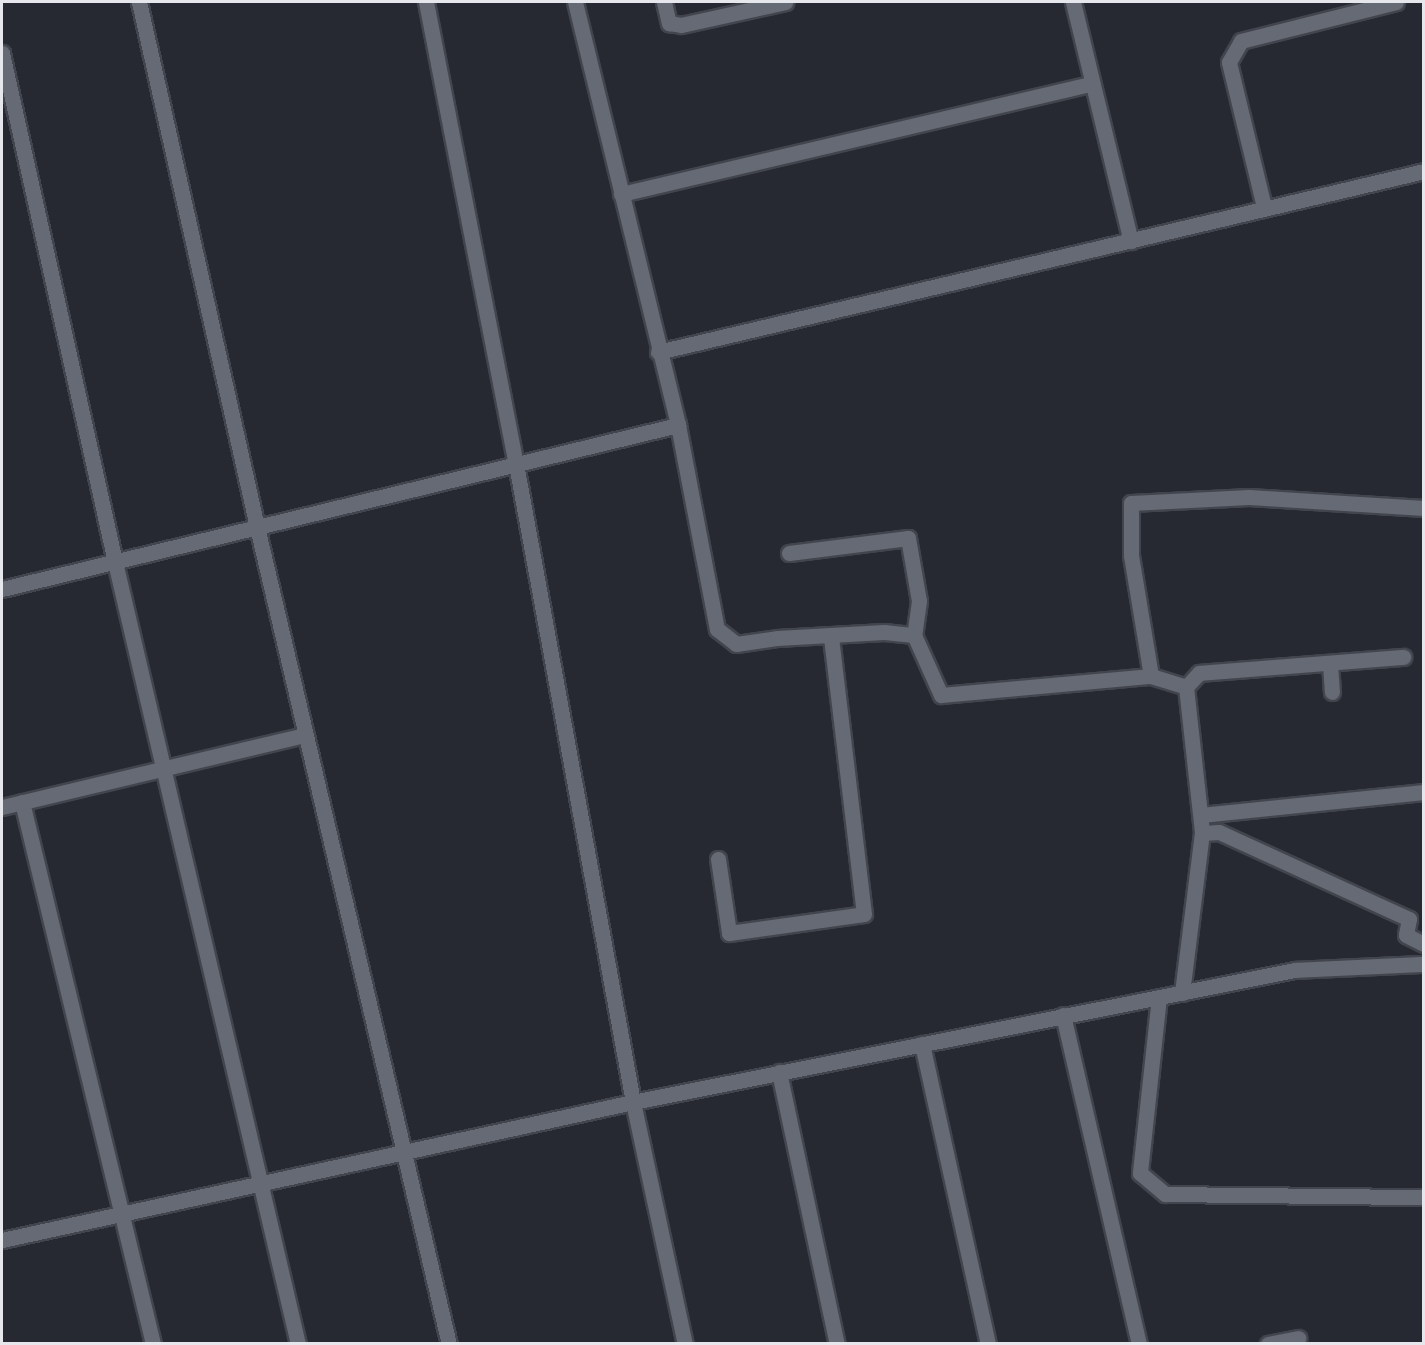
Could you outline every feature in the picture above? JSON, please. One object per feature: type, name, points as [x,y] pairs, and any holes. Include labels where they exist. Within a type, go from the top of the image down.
[{"type":"street","points":[[139,2],[305,735],[406,1152],[449,1344]]},
{"type":"street","points":[[426,2],[516,464],[633,1102],[685,1344]]},
{"type":"street","points":[[575,2],[658,352],[678,425],[717,628],[736,644],[777,638],[914,635]]},
{"type":"street","points":[[664,2],[669,23],[681,26],[786,2]]},
{"type":"street","points":[[1074,2],[1131,242]]},
{"type":"street","points":[[1264,207],[1229,62],[1241,41],[1396,2]]},
{"type":"street","points":[[2,53],[115,562],[298,1344]]},
{"type":"street","points":[[621,195],[1092,84]]},
{"type":"street","points":[[658,352],[1424,171]]},
{"type":"street","points":[[2,589],[678,425]]},
{"type":"street","points":[[1151,676],[1131,555],[1131,503],[1249,497],[1424,508]]},
{"type":"street","points":[[789,553],[908,538],[919,601],[914,635],[941,695],[1151,676],[1186,687]]},
{"type":"street","points":[[718,859],[729,933],[864,914],[831,637]]},
{"type":"street","points":[[1186,687],[1200,674],[1403,657]]},
{"type":"street","points":[[1330,664],[1332,692]]},
{"type":"street","points":[[1182,993],[1202,833],[1186,687]]},
{"type":"street","points":[[2,807],[305,735]]},
{"type":"street","points":[[1201,815],[1424,792]]},
{"type":"street","points":[[22,802],[153,1344]]},
{"type":"street","points":[[1202,833],[1219,832],[1409,919],[1406,935],[1424,944]]},
{"type":"street","points":[[2,1240],[633,1102],[1294,970],[1424,964]]},
{"type":"street","points":[[1159,997],[1140,1173],[1165,1194],[1424,1197]]},
{"type":"street","points":[[1063,1015],[1139,1344]]},
{"type":"street","points":[[922,1044],[988,1344]]},
{"type":"street","points":[[779,1072],[837,1344]]},
{"type":"street","points":[[1268,1344],[1298,1338]]}]
